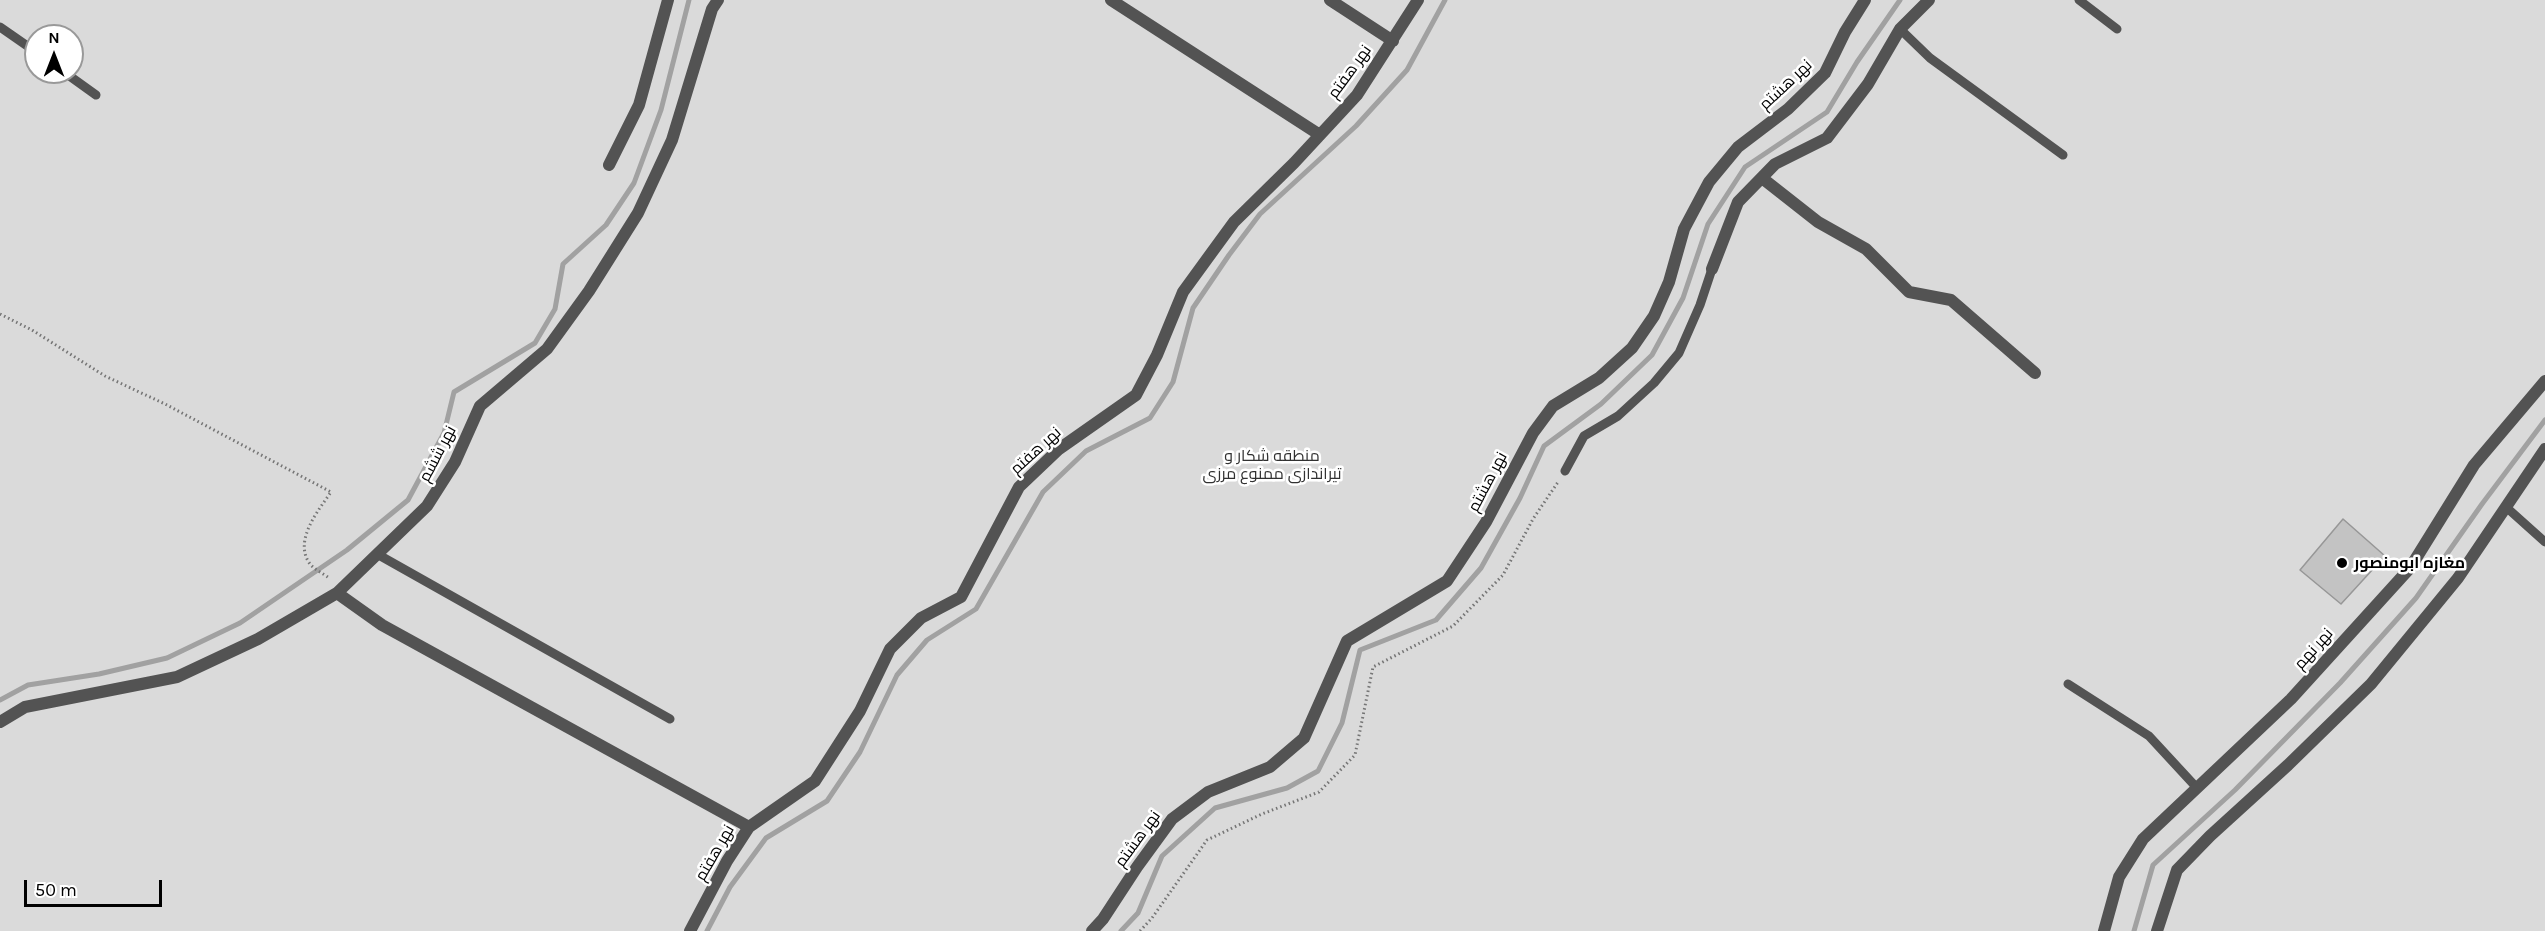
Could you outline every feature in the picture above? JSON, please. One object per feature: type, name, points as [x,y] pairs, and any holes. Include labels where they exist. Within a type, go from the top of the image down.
[{"type":"street","points":[[609,165],[639,105],[668,0]]},
{"type":"street","name":"نهر ششم","points":[[0,722],[25,707],[177,677],[258,639],[337,593],[427,506],[455,462],[480,406],[547,349],[589,291],[638,213],[672,140],[712,9],[718,0]]},
{"type":"street","points":[[1111,0],[1320,135]]},
{"type":"street","points":[[1330,0],[1393,41]]},
{"type":"street","name":"نهر هفتم","points":[[690,931],[748,827],[815,781],[860,711],[890,649],[921,618],[961,597],[1019,487],[1059,449],[1136,395],[1157,356],[1183,292],[1234,222],[1358,94],[1418,0]]},
{"type":"street","name":"نهر هشتم","points":[[1092,931],[1103,919],[1172,819],[1208,792],[1270,766],[1304,738],[1347,640],[1447,581],[1486,522],[1533,433],[1553,406],[1599,378],[1632,348],[1654,316],[1669,282],[1684,229],[1709,182],[1738,147],[1788,109],[1825,73],[1845,32],[1865,0]]},
{"type":"street","points":[[1712,269],[1738,202],[1775,164],[1827,138],[1868,84],[1900,29],[1929,0]]},
{"type":"street","points":[[1762,178],[1818,222],[1866,249],[1909,292],[1951,300],[2036,373]]},
{"type":"street","name":"نهر نهم","points":[[2104,931],[2119,877],[2143,839],[2290,699],[2410,568],[2474,465],[2545,381]]},
{"type":"street","points":[[2157,931],[2177,870],[2371,684],[2458,578],[2545,449]]},
{"type":"street","points":[[337,593],[382,625],[748,827]]},
{"type":"lane","points":[[2079,0],[2117,29]]},
{"type":"lane","points":[[0,27],[24,44]]},
{"type":"lane","points":[[1900,29],[1930,58],[2063,155]]},
{"type":"lane","points":[[81,84],[96,94]]},
{"type":"lane","points":[[1566,471],[1584,436],[1618,416],[1654,383],[1679,353],[1700,305],[1712,269]]},
{"type":"lane","points":[[2506,507],[2545,542]]},
{"type":"lane","points":[[377,554],[670,719]]},
{"type":"lane","points":[[2068,684],[2149,736],[2197,788]]},
{"type":"path","points":[[0,314],[32,330],[105,376],[165,404],[331,492],[311,523],[304,542],[310,564],[331,579]]},
{"type":"path","points":[[1140,931],[1207,840],[1262,814],[1319,792],[1355,754],[1373,667],[1453,626],[1503,575],[1533,519],[1566,471]]},
{"type":"green space","name":"منطقه شکار و تیراندازی ممنوع مرزی","points":[[0,0],[2545,0],[2545,931],[0,931]]},
{"type":"building","name":"مغازه ابومنصور","points":[[2343,519],[2385,556],[2341,604],[2300,570]]},
{"type":"waterway","points":[[0,700],[28,685],[99,674],[167,658],[240,623],[347,550],[408,500],[444,433],[454,392],[535,343],[555,309],[563,264],[606,225],[634,183],[661,110],[689,0]]},
{"type":"waterway","points":[[707,931],[730,887],[766,838],[827,801],[860,752],[897,675],[927,640],[976,609],[1043,492],[1086,451],[1150,418],[1173,382],[1193,308],[1229,255],[1260,214],[1356,126],[1407,70],[1445,0]]},
{"type":"waterway","points":[[1121,931],[1138,913],[1162,856],[1215,808],[1287,788],[1318,771],[1342,723],[1360,650],[1436,620],[1481,568],[1520,498],[1544,446],[1601,404],[1652,355],[1683,298],[1708,224],[1745,167],[1827,112],[1857,62],[1900,0]]},
{"type":"waterway","points":[[2134,931],[2153,865],[2235,790],[2340,683],[2416,598],[2545,420]]},
{"type":"place","name":"مغازه ابومنصور","points":[[2342,563]]}]
